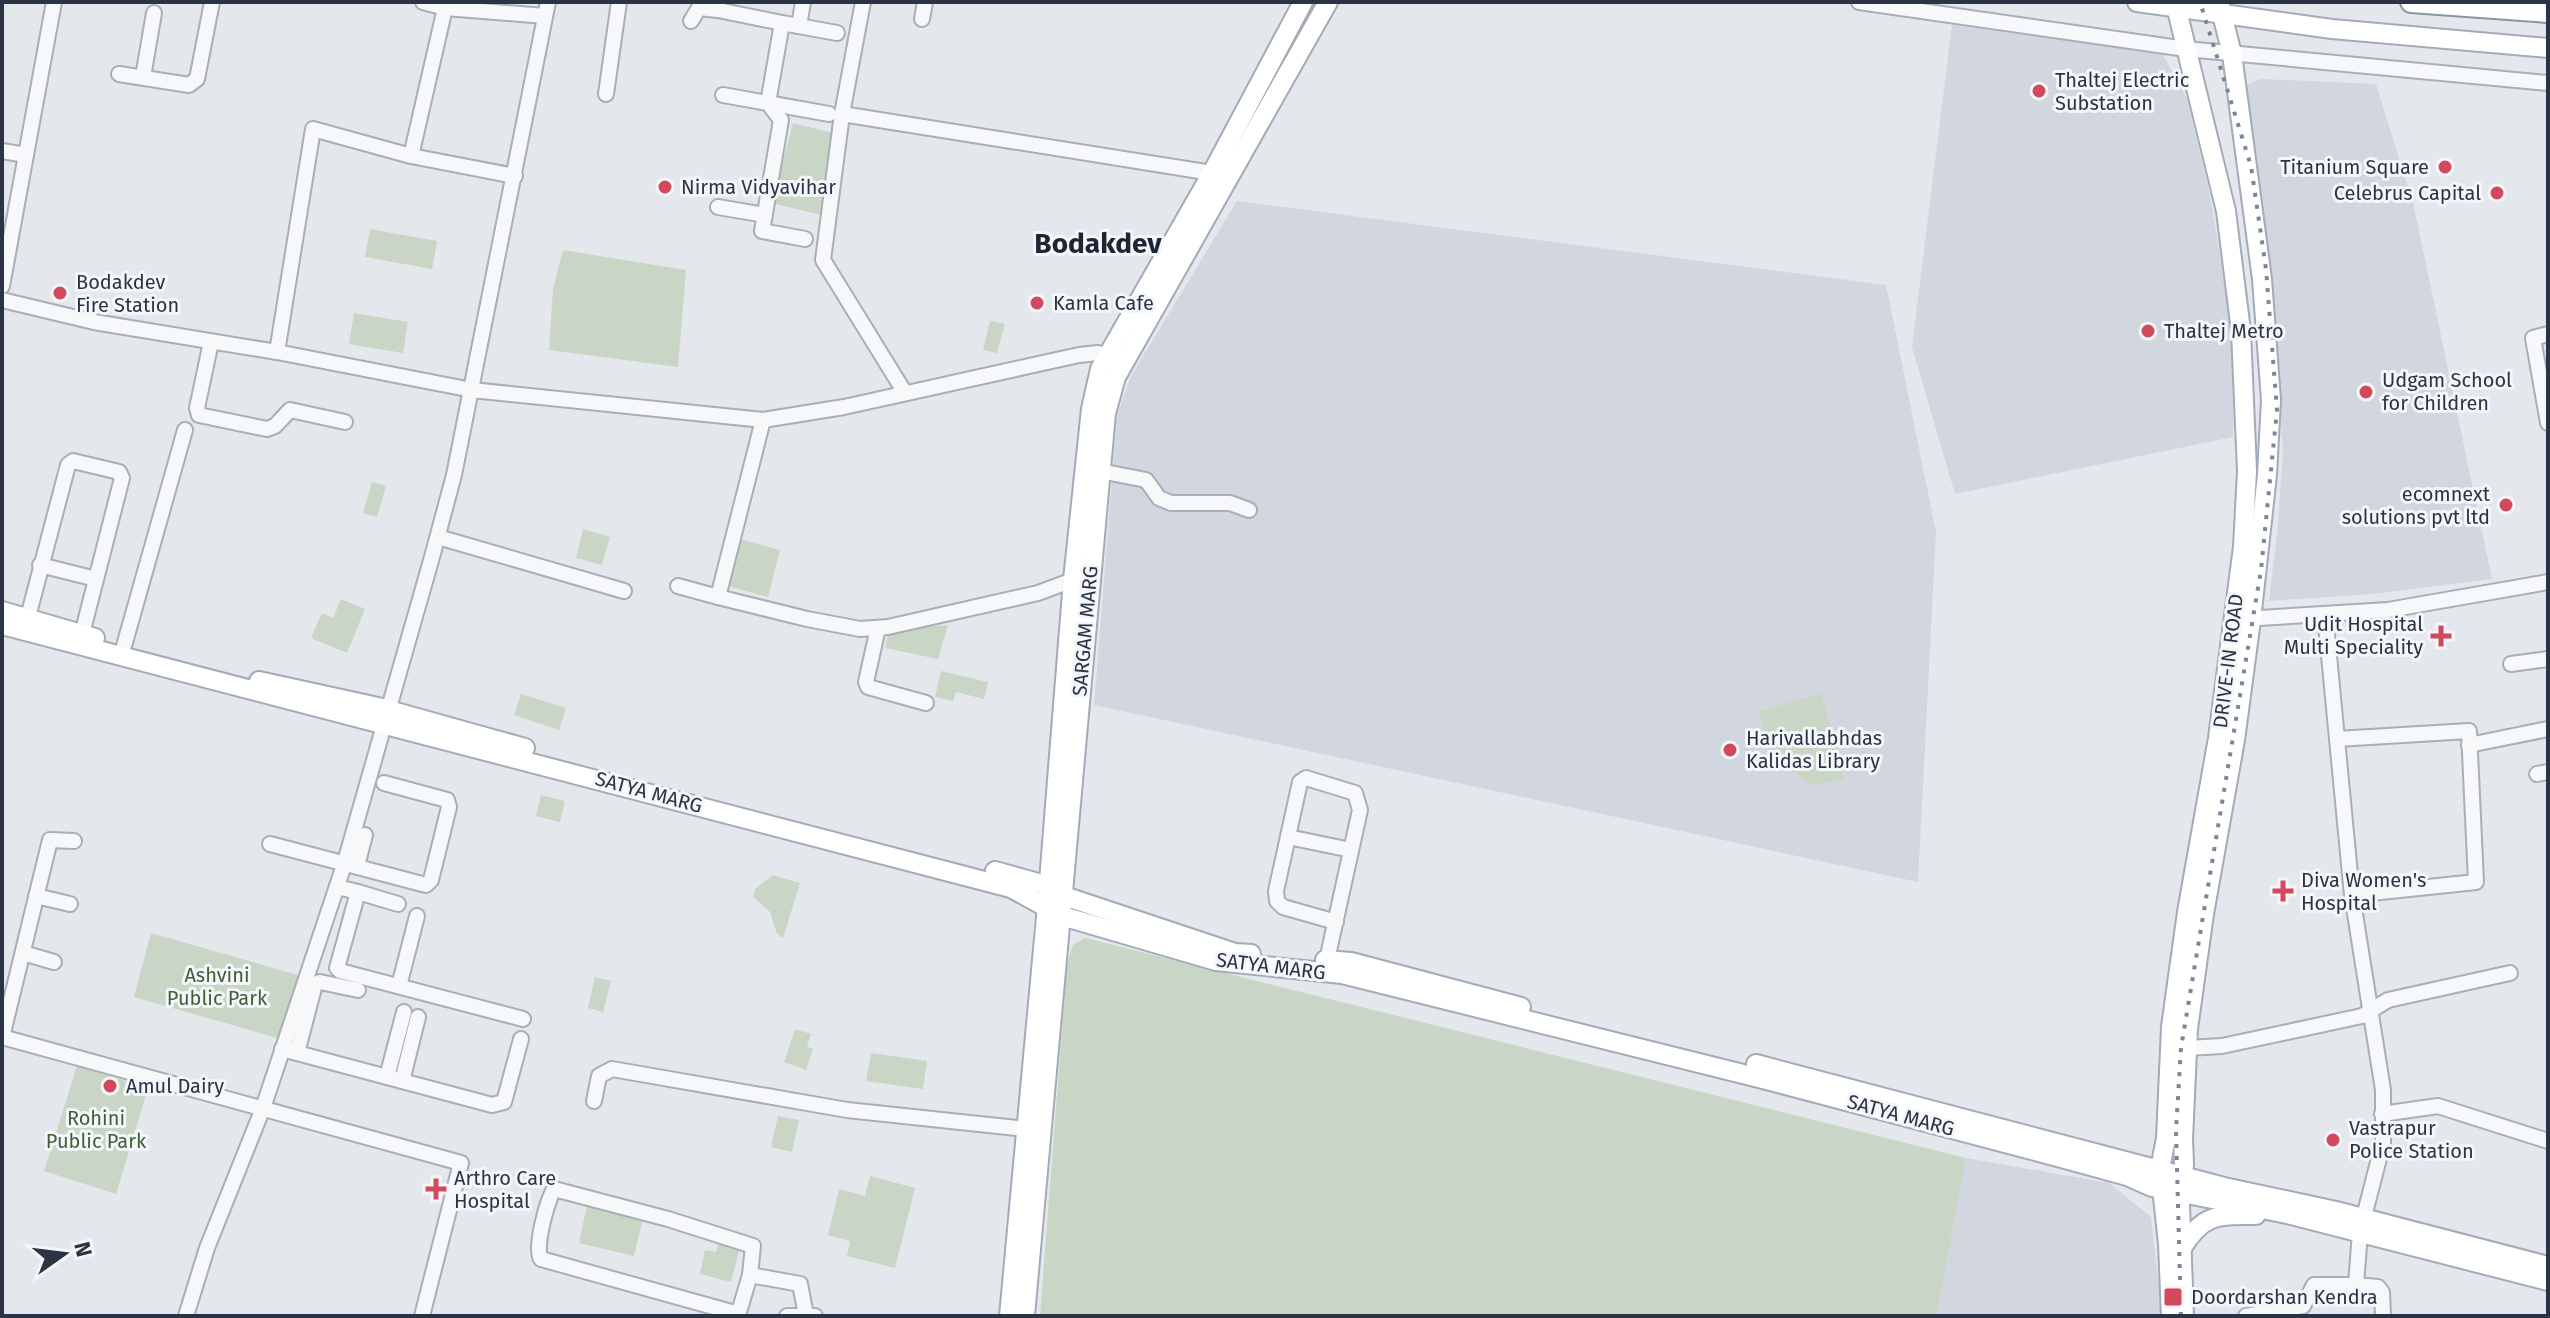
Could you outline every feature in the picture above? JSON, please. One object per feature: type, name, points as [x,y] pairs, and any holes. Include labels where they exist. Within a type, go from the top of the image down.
[{"type":"highway","points":[[2411,2],[2548,12]]},
{"type":"main road","name":"SARGAM MARG","points":[[1220,178],[1303,2]]},
{"type":"main road","name":"SARGAM MARG","points":[[1025,1316],[1047,1064],[1073,580],[1091,409],[1100,369],[1116,359],[1220,178],[1328,2]]},
{"type":"main road","points":[[2137,2],[2221,8],[2332,29],[2548,48]]},
{"type":"main road","name":"DRIVE-IN ROAD","points":[[2175,5],[2226,211],[2241,331],[2247,471],[2235,740],[2204,914],[2187,1048],[2182,1185],[2184,1316]]},
{"type":"main road","name":"DRIVE-IN ROAD","points":[[2171,1316],[2160,1169],[2166,1138],[2171,1027],[2187,912],[2267,475],[2271,400],[2262,279],[2232,54],[2221,8]]},
{"type":"main road","name":"SARGAM MARG","points":[[1056,891],[1106,413],[1116,377],[1116,359]]},
{"type":"main road","name":"SATYA MARG","points":[[2,611],[387,718],[1056,891],[1235,953],[1351,962],[1428,990],[2069,1160],[2160,1189],[2182,1185],[2548,1266]]},
{"type":"main road","name":"SATYA MARG","points":[[2,625],[387,718],[573,772],[1011,888],[1055,911],[1216,961],[1342,974],[1428,990],[1817,1080],[2160,1169],[2182,1185],[2287,1214],[2362,1225],[2548,1281]]},
{"type":"main road","name":"SARGAM MARG","points":[[1009,1316],[1026,1129],[1055,911]]},
{"type":"main road","points":[[2182,1248],[2189,1236],[2211,1217],[2287,1214]]},
{"type":"street","points":[[2,286],[54,2]]},
{"type":"street","points":[[119,74],[189,85],[197,79],[212,2]]},
{"type":"street","points":[[351,864],[387,718],[454,475],[547,9],[445,8],[423,2]]},
{"type":"street","points":[[606,94],[619,2]]},
{"type":"street","points":[[799,26],[803,2]]},
{"type":"street","points":[[863,2],[836,114],[823,260],[905,393]]},
{"type":"street","points":[[922,19],[925,2]]},
{"type":"street","points":[[1859,2],[2186,49],[2548,83]]},
{"type":"street","points":[[691,21],[699,8],[719,6],[782,23],[837,33]]},
{"type":"street","points":[[411,156],[445,8]]},
{"type":"street","points":[[143,77],[154,13]]},
{"type":"street","points":[[782,23],[768,103],[781,120],[762,231],[805,239]]},
{"type":"street","points":[[723,95],[1220,178]]},
{"type":"street","points":[[277,352],[313,129],[411,156],[515,176]]},
{"type":"street","points":[[2,151],[26,155]]},
{"type":"street","points":[[718,207],[765,215]]},
{"type":"street","points":[[2,300],[94,322],[277,352],[472,390],[763,420],[844,407],[1079,355],[1098,353],[1116,359]]},
{"type":"street","points":[[2548,334],[2533,338],[2548,423]]},
{"type":"street","points":[[211,342],[197,408],[199,415],[267,429],[275,426],[290,410],[345,422]]},
{"type":"street","points":[[718,597],[763,420]]},
{"type":"street","points":[[124,646],[185,430]]},
{"type":"street","points":[[28,617],[68,465],[73,461],[119,472],[122,478],[82,634]]},
{"type":"street","points":[[1100,471],[1146,480],[1159,498],[1171,503],[1230,503],[1249,510]]},
{"type":"street","points":[[438,537],[624,591]]},
{"type":"street","points":[[40,565],[96,579]]},
{"type":"street","points":[[678,586],[807,619],[860,629],[878,628],[1038,593],[1073,580]]},
{"type":"street","points":[[2242,618],[2388,610],[2548,582]]},
{"type":"street","points":[[2325,614],[2352,895],[2383,1090],[2383,1143],[2362,1225],[2356,1285]]},
{"type":"street","points":[[878,628],[866,682],[868,687],[926,703]]},
{"type":"street","points":[[2511,664],[2548,659]]},
{"type":"street","points":[[2469,745],[2548,729]]},
{"type":"street","points":[[2337,739],[2469,731],[2476,882],[2352,895]]},
{"type":"street","points":[[1327,960],[1336,922],[1360,810],[1355,793],[1306,778],[1300,782],[1276,891],[1277,901],[1283,907],[1336,922]]},
{"type":"street","points":[[270,844],[426,885],[431,880],[449,807],[447,800],[384,783]]},
{"type":"street","points":[[297,1053],[314,955],[337,887],[365,835]]},
{"type":"street","points":[[1288,837],[1351,850]]},
{"type":"street","points":[[74,841],[50,840],[2,1037],[461,1163],[422,1316]]},
{"type":"street","points":[[337,887],[398,904]]},
{"type":"street","points":[[358,892],[337,968],[340,971],[523,1019]]},
{"type":"street","points":[[36,896],[70,904]]},
{"type":"street","points":[[399,986],[417,916]]},
{"type":"street","points":[[23,953],[54,962]]},
{"type":"street","points":[[314,955],[339,962]]},
{"type":"street","points":[[2187,1048],[2222,1046],[2362,1016],[2388,1000],[2510,973]]},
{"type":"street","points":[[186,1316],[207,1248],[263,1108],[282,1049],[305,999],[315,984],[320,982],[358,990]]},
{"type":"street","points":[[394,1079],[411,1014]]},
{"type":"street","points":[[282,1049],[492,1105],[504,1102],[521,1039]]},
{"type":"street","points":[[594,1101],[599,1076],[612,1069],[847,1110],[1026,1129]]},
{"type":"street","points":[[2382,1114],[2438,1106],[2548,1141]]},
{"type":"street","points":[[555,1189],[620,1206],[751,1245],[754,1249],[750,1275],[740,1310],[735,1313],[541,1259],[538,1252],[552,1191],[555,1189]]},
{"type":"street","points":[[750,1275],[800,1284],[806,1315]]},
{"type":"street","points":[[2246,1316],[2303,1306],[2314,1285],[2378,1287],[2382,1292],[2383,1316]]},
{"type":"street","points":[[787,1316],[815,1316]]},
{"type":"shaded area","points":[[1952,25],[2162,53],[2187,99],[2210,195],[2235,347],[2233,437],[1955,494],[1912,347]]},
{"type":"shaded area","name":"Udgam School for Children","points":[[2260,79],[2376,84],[2414,207],[2492,579],[2373,594],[2269,601],[2283,453],[2267,242],[2250,152],[2243,87]]},
{"type":"shaded area","points":[[1237,201],[1886,285],[1936,532],[1918,882],[1094,705],[1117,415],[1131,376]]},
{"type":"shaded area","name":"Doordarshan Kendra","points":[[1966,1158],[2109,1183],[2151,1217],[2162,1316],[1932,1316],[1945,1242]]},
{"type":"green space","points":[[793,123],[841,135],[821,215],[772,203]]},
{"type":"green space","points":[[370,229],[437,241],[432,269],[365,257]]},
{"type":"green space","points":[[563,250],[686,270],[678,367],[549,350],[553,289]]},
{"type":"green space","points":[[354,313],[408,322],[403,353],[349,344]]},
{"type":"green space","points":[[990,321],[1005,324],[997,353],[983,350]]},
{"type":"green space","points":[[372,482],[386,486],[377,517],[363,513]]},
{"type":"green space","points":[[583,529],[610,537],[602,565],[576,558]]},
{"type":"green space","points":[[740,539],[780,550],[768,597],[728,586]]},
{"type":"green space","points":[[341,599],[365,609],[347,653],[311,638],[322,613],[333,618]]},
{"type":"green space","points":[[948,625],[938,659],[885,648],[889,629]]},
{"type":"green space","points":[[941,671],[988,682],[984,699],[956,692],[953,701],[935,697]]},
{"type":"green space","points":[[521,694],[566,708],[559,730],[514,715]]},
{"type":"green space","points":[[1821,694],[1844,778],[1815,786],[1772,758],[1759,711]]},
{"type":"green space","points":[[541,795],[565,801],[560,822],[536,816]]},
{"type":"green space","points":[[773,875],[800,883],[783,938],[777,934],[770,912],[753,897],[755,889]]},
{"type":"green space","name":"Ashvini Public Park","points":[[151,933],[301,976],[281,1039],[134,997]]},
{"type":"green space","points":[[1085,938],[1966,1158],[1936,1316],[1040,1316],[1067,964],[1073,945]]},
{"type":"green space","points":[[595,977],[611,981],[603,1012],[588,1008]]},
{"type":"green space","points":[[795,1029],[811,1034],[807,1047],[813,1049],[806,1070],[784,1062]]},
{"type":"green space","points":[[871,1053],[927,1061],[923,1089],[866,1081]]},
{"type":"green space","name":"Rohini Public Park","points":[[77,1066],[148,1088],[116,1194],[44,1171]]},
{"type":"green space","points":[[778,1116],[799,1120],[792,1152],[771,1147]]},
{"type":"green space","points":[[870,1176],[915,1188],[895,1268],[847,1256],[850,1241],[828,1235],[839,1189],[865,1196]]},
{"type":"green space","points":[[587,1205],[643,1218],[634,1256],[579,1243]]},
{"type":"green space","points":[[719,1242],[740,1247],[731,1282],[700,1274],[705,1250],[716,1252]]},
{"type":"railway","points":[[2181,1316],[2176,1130],[2181,1048],[2261,570],[2277,410],[2266,269],[2251,166],[2200,2]]},
{"type":"place","name":"Thaltej Electric Substation","points":[[2039,91]]},
{"type":"place","name":"Titanium Square","points":[[2445,167]]},
{"type":"place","name":"Nirma Vidyavihar","points":[[665,187]]},
{"type":"place","name":"Celebrus Capital","points":[[2497,193]]},
{"type":"place","name":"Bodakdev Fire Station","points":[[60,293]]},
{"type":"place","name":"Kamla Cafe","points":[[1037,303]]},
{"type":"place","name":"Thaltej Metro","points":[[2148,331]]},
{"type":"place","name":"Udgam School for Children","points":[[2366,392]]},
{"type":"place","name":"ecomnext solutions pvt ltd","points":[[2506,505]]},
{"type":"place","name":"Udit Hospital Multi Speciality","points":[[2441,636]]},
{"type":"place","name":"Harivallabhdas Kalidas Library","points":[[1730,750]]},
{"type":"place","name":"Diva Women's Hospital","points":[[2283,891]]},
{"type":"place","name":"Amul Dairy","points":[[110,1086]]},
{"type":"place","name":"Vastrapur Police Station","points":[[2333,1140]]},
{"type":"place","name":"Arthro Care Hospital","points":[[436,1189]]},
{"type":"place","name":"Doordarshan Kendra","points":[[2173,1297]]},
{"type":"district","name":"Bodakdev","points":[[1098,243]]}]
